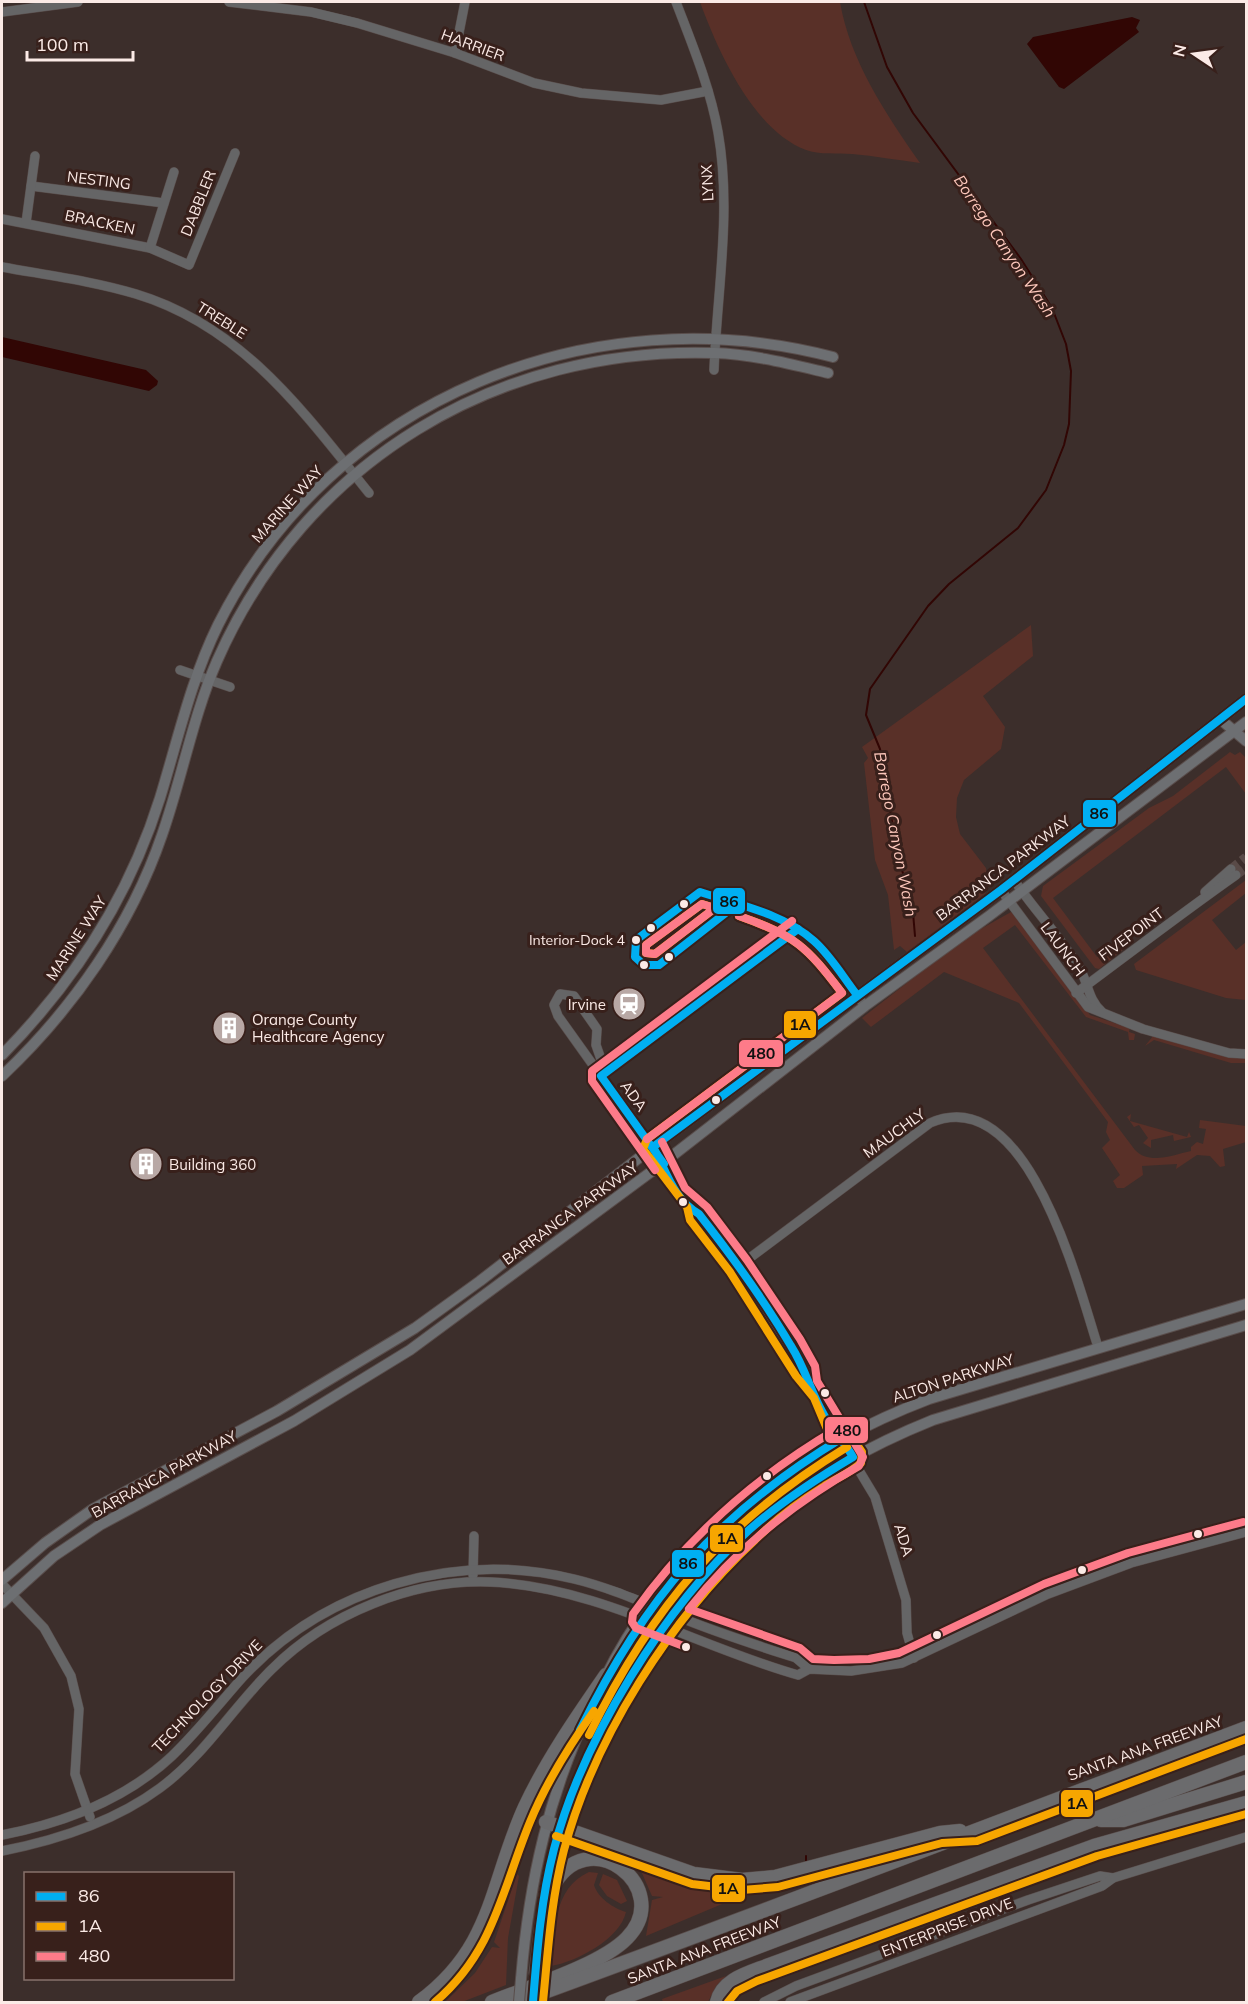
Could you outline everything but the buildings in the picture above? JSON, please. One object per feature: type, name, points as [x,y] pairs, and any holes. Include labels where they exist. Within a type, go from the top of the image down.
[{"type":"highway","points":[[419,2002],[448,1977],[477,1938],[525,1806],[569,1729],[606,1675]]},
{"type":"highway","name":"SANTA ANA FREEWAY","points":[[518,2002],[722,1928],[1246,1728]]},
{"type":"highway","name":"SANTA ANA FREEWAY","points":[[612,2002],[1246,1762]]},
{"type":"highway","points":[[1090,1820],[1123,1820],[1246,1782]]},
{"type":"highway","points":[[717,2002],[725,1986],[735,1979],[780,1960],[1094,1846],[1246,1803]]},
{"type":"highway","points":[[546,1822],[694,1874],[742,1880],[775,1878],[940,1833],[974,1831]]},
{"type":"highway","points":[[492,2002],[594,1959],[626,1940],[635,1928],[641,1908],[639,1891],[627,1872],[606,1860],[588,1859],[577,1862],[559,1878],[549,1895],[536,1973]]},
{"type":"main road","name":"MARINE WAY","points":[[2,1055],[36,1020],[72,975],[121,896],[160,798],[196,675],[230,603],[267,547],[293,514],[345,463],[379,436],[425,407],[488,377],[557,354],[609,343],[650,339],[715,338],[763,341],[833,357]]},
{"type":"main road","name":"MARINE WAY","points":[[2,1076],[67,1005],[101,957],[134,901],[162,836],[210,680],[243,610],[279,554],[304,525],[355,475],[415,430],[457,406],[530,376],[591,360],[642,354],[715,353],[783,362],[828,373]]},
{"type":"main road","name":"BARRANCA PARKWAY","points":[[2,1580],[45,1543],[93,1509],[341,1374],[415,1328],[653,1147],[1001,890],[1246,699]]},
{"type":"main road","points":[[1233,710],[1246,721]]},
{"type":"main road","points":[[1220,719],[1246,741]]},
{"type":"main road","name":"BARRANCA PARKWAY","points":[[2,1604],[54,1557],[100,1525],[318,1407],[410,1350],[663,1163],[865,1006],[1235,732],[1246,721]]},
{"type":"main road","points":[[503,1263],[511,1275]]},
{"type":"main road","name":"ALTON PARKWAY","points":[[518,2002],[528,1901],[546,1822],[575,1742],[606,1675],[651,1605],[686,1562],[740,1508],[804,1459],[842,1438],[929,1399],[1246,1304]]},
{"type":"main road","points":[[534,2002],[545,1890],[560,1826],[590,1751],[672,1614],[710,1569],[760,1520],[818,1477],[900,1433],[944,1416],[1246,1325]]},
{"type":"street","points":[[2,12],[78,2]]},
{"type":"street","name":"HARRIER","points":[[229,2],[250,2],[357,22],[455,53],[534,84],[581,93],[661,100],[708,91]]},
{"type":"street","points":[[455,53],[465,2]]},
{"type":"street","name":"LYNX","points":[[675,2],[708,91],[718,134],[723,185],[714,370]]},
{"type":"street","name":"DABBLER","points":[[189,265],[235,153]]},
{"type":"street","points":[[26,223],[35,156]]},
{"type":"street","points":[[150,248],[174,172]]},
{"type":"street","name":"NESTING","points":[[31,186],[164,204]]},
{"type":"street","name":"BRACKEN","points":[[2,219],[150,248],[189,265]]},
{"type":"street","name":"TREBLE","points":[[2,267],[108,286],[138,294],[171,307],[209,328],[264,368],[369,493]]},
{"type":"street","points":[[180,670],[230,687]]},
{"type":"street","name":"FIVEPOINT","points":[[1077,993],[1144,945],[1202,897],[1208,888],[1234,872]]},
{"type":"street","name":"LAUNCH","points":[[1014,880],[1070,954],[1095,1006],[1108,1017]]},
{"type":"street","name":"LAUNCH","points":[[1001,890],[1088,1007],[1108,1017],[1229,1053],[1246,1054]]},
{"type":"street","points":[[798,929],[814,941],[865,1006]]},
{"type":"street","name":"ADA","points":[[601,1076],[602,1062],[596,1045],[597,1029],[574,996],[560,993],[554,1002],[558,1016],[601,1076],[653,1147],[663,1163],[667,1179],[690,1210],[699,1214],[739,1266],[805,1370],[814,1378],[838,1421],[842,1438],[875,1497],[906,1600],[907,1633],[915,1658]]},
{"type":"street","name":"MAUCHLY","points":[[739,1266],[930,1123],[951,1117],[972,1119],[995,1129],[1008,1142],[1049,1208],[1066,1249],[1098,1347]]},
{"type":"street","name":"TECHNOLOGY DRIVE","points":[[2,1851],[63,1837],[117,1814],[160,1788],[196,1757],[273,1668],[328,1626],[403,1593],[489,1582],[558,1591],[597,1602],[772,1667],[798,1674],[809,1669],[851,1671],[888,1666],[915,1658],[1048,1594],[1131,1563],[1246,1532]]},
{"type":"street","points":[[473,1583],[474,1536]]},
{"type":"street","name":"TECHNOLOGY DRIVE","points":[[2,1835],[88,1811],[149,1774],[171,1756],[242,1678],[294,1632],[349,1600],[396,1582],[426,1575],[473,1569],[510,1569],[551,1574],[602,1587],[796,1658],[809,1669]]},
{"type":"street","points":[[2,1584],[44,1628],[71,1676],[79,1709],[75,1774],[93,1825]]},
{"type":"street","name":"ENTERPRISE DRIVE","points":[[790,2002],[1102,1886],[1113,1878],[1246,1837]]},
{"type":"street","name":"ENTERPRISE DRIVE","points":[[764,2002],[796,1986],[1028,1900],[1100,1876],[1113,1878]]},
{"type":"shaded area","points":[[700,2],[840,2],[845,24],[861,66],[882,106],[920,163],[861,155],[817,153],[787,140],[754,107],[740,87],[727,65]]},
{"type":"shaded area","points":[[1132,17],[1140,20],[1136,28],[1139,32],[1064,89],[1059,87],[1027,44],[1033,37]]},
{"type":"shaded area","points":[[2,337],[146,370],[158,381],[157,385],[149,391],[2,357]]},
{"type":"shaded area","points":[[1031,625],[1033,656],[983,696],[1005,727],[1001,749],[964,780],[957,798],[956,817],[960,834],[986,868],[987,876],[982,888],[986,893],[907,952],[900,946],[894,950],[888,895],[875,860],[864,763],[868,758],[862,747]]},
{"type":"shaded area","points":[[1230,752],[1235,755],[1240,752],[1246,758],[1246,794],[1226,767],[1053,898],[1097,957],[1118,942],[1121,946],[1130,944],[1099,969],[1095,968],[1041,896],[1043,886],[1149,808],[1173,796]]},
{"type":"shaded area","points":[[1246,880],[1246,893],[1212,920],[1236,950],[1246,942],[1246,1000],[1226,998],[1136,970],[1134,964]]},
{"type":"shaded area","points":[[1011,912],[1017,916],[1090,1015],[1130,1028],[1129,1032],[1135,1034],[1134,1040],[1129,1040],[1128,1032],[1086,1017],[1015,925],[983,948],[1135,1150],[1141,1155],[1154,1158],[1191,1151],[1191,1147],[1197,1142],[1203,1144],[1206,1129],[1199,1128],[1200,1120],[1246,1126],[1246,1142],[1223,1149],[1225,1166],[1220,1167],[1210,1156],[1197,1155],[1176,1169],[1177,1164],[1142,1166],[1143,1175],[1124,1188],[1117,1188],[1113,1181],[1120,1175],[1102,1148],[1110,1140],[1106,1132],[1108,1122],[1019,1003],[944,972],[871,1027],[862,1018],[963,939]]},
{"type":"shaded area","points":[[1153,1036],[1224,1056],[1246,1057],[1246,1063],[1231,1063],[1154,1040],[1145,1046]]},
{"type":"shaded area","points":[[1131,1114],[1130,1121],[1187,1137],[1189,1132],[1191,1137],[1174,1141],[1173,1135],[1151,1140],[1151,1148],[1143,1143],[1148,1138],[1139,1125],[1134,1127],[1127,1117]]},
{"type":"shaded area","points":[[641,1871],[689,1886],[719,1891],[760,1890],[760,1893],[734,1899],[646,1936],[652,1900],[663,1897],[652,1896]]},
{"type":"shaded area","points":[[589,1872],[598,1873],[594,1885],[602,1898],[626,1912],[622,1922],[596,1948],[572,1960],[551,1966],[555,1926],[562,1900],[568,1889]]},
{"type":"shaded area","points":[[517,1874],[519,1876],[508,1938],[506,1985],[462,2002],[445,2002],[475,1973],[492,1947],[500,1948],[494,1942]]},
{"type":"shaded area","points":[[603,1874],[617,1880],[627,1901],[621,1904],[607,1896],[599,1885]]},
{"type":"shaded area","points":[[726,1976],[716,1986],[708,2002],[663,2002],[662,1999]]},
{"type":"waterway","name":"Borrego Canyon Wash","points":[[864,2],[887,67],[913,113],[1021,259],[1052,308],[1066,344],[1071,371],[1069,424],[1064,445],[1046,490],[1018,528],[949,584],[928,606],[870,689],[866,715],[880,749],[898,858],[912,901],[915,936]]},
{"type":"waterway","points":[[806,1856],[806,1861]]},
{"type":"tunnel","points":[[1231,869],[1246,857]]},
{"type":"tunnel","points":[[1236,875],[1246,868]]},
{"type":"transit line","name":"86","points":[[653,1147],[1001,890],[1246,699]]},
{"type":"transit line","name":"86","points":[[737,904],[659,965],[644,965],[635,957],[636,940],[700,892],[760,911],[802,932],[826,953],[857,995]]},
{"type":"transit line","name":"1A","points":[[702,904],[715,908],[655,954],[646,953],[646,945],[702,904]]},
{"type":"transit line","name":"480","points":[[702,904],[715,908],[655,954],[646,953],[646,945],[702,904]]},
{"type":"transit line","name":"1A","points":[[739,916],[774,930],[798,944],[819,964],[842,993],[647,1139],[643,1149],[687,1207],[690,1220],[730,1272],[796,1376],[814,1398],[832,1441]]},
{"type":"transit line","name":"480","points":[[647,1139],[842,993],[819,964],[798,944],[774,930],[739,916]]},
{"type":"transit line","name":"480","points":[[655,1170],[592,1081],[592,1071],[792,921]]},
{"type":"transit line","name":"86","points":[[664,1164],[601,1076],[798,929]]},
{"type":"transit line","name":"480","points":[[662,1142],[685,1188],[707,1207],[747,1260],[800,1339],[815,1366],[817,1381],[863,1457],[859,1466],[811,1496],[746,1547],[689,1609],[800,1648],[813,1659],[869,1659],[899,1653],[1044,1584],[1128,1553],[1243,1522]]},
{"type":"transit line","name":"86","points":[[533,2002],[543,1906],[554,1849],[584,1764],[630,1677],[687,1597],[749,1530],[799,1491],[853,1457],[823,1414],[797,1355],[770,1312],[699,1214],[690,1208],[677,1193],[653,1147]]},
{"type":"transit line","name":"1A","points":[[543,2002],[553,1907],[564,1850],[577,1808],[615,1723],[639,1682],[666,1643],[724,1571],[788,1512],[861,1463],[862,1452],[838,1417]]},
{"type":"transit line","name":"480","points":[[686,1647],[636,1628],[632,1622],[633,1614],[677,1559],[725,1510],[778,1467],[837,1429]]},
{"type":"transit line","name":"86","points":[[580,1730],[604,1683],[630,1640],[688,1563],[757,1497],[797,1467],[842,1438]]},
{"type":"transit line","name":"1A","points":[[589,1735],[613,1688],[639,1646],[666,1607],[696,1570],[764,1505],[847,1447]]},
{"type":"transit line","name":"1A","points":[[435,2002],[455,1983],[484,1941],[536,1807],[559,1765],[594,1711]]},
{"type":"transit line","name":"1A","points":[[556,1836],[692,1884],[742,1890],[778,1887],[942,1843],[977,1841],[1246,1739]]},
{"type":"transit line","name":"1A","points":[[728,2002],[737,1991],[757,1981],[1097,1856],[1246,1814]]},
{"type":"place","name":"Interior-Dock 4","points":[[636,940]]},
{"type":"place","name":"Irvine","points":[[629,1004]]},
{"type":"place","name":"Orange County Healthcare Agency","points":[[229,1028]]},
{"type":"place","name":"Building 360","points":[[146,1164]]}]
